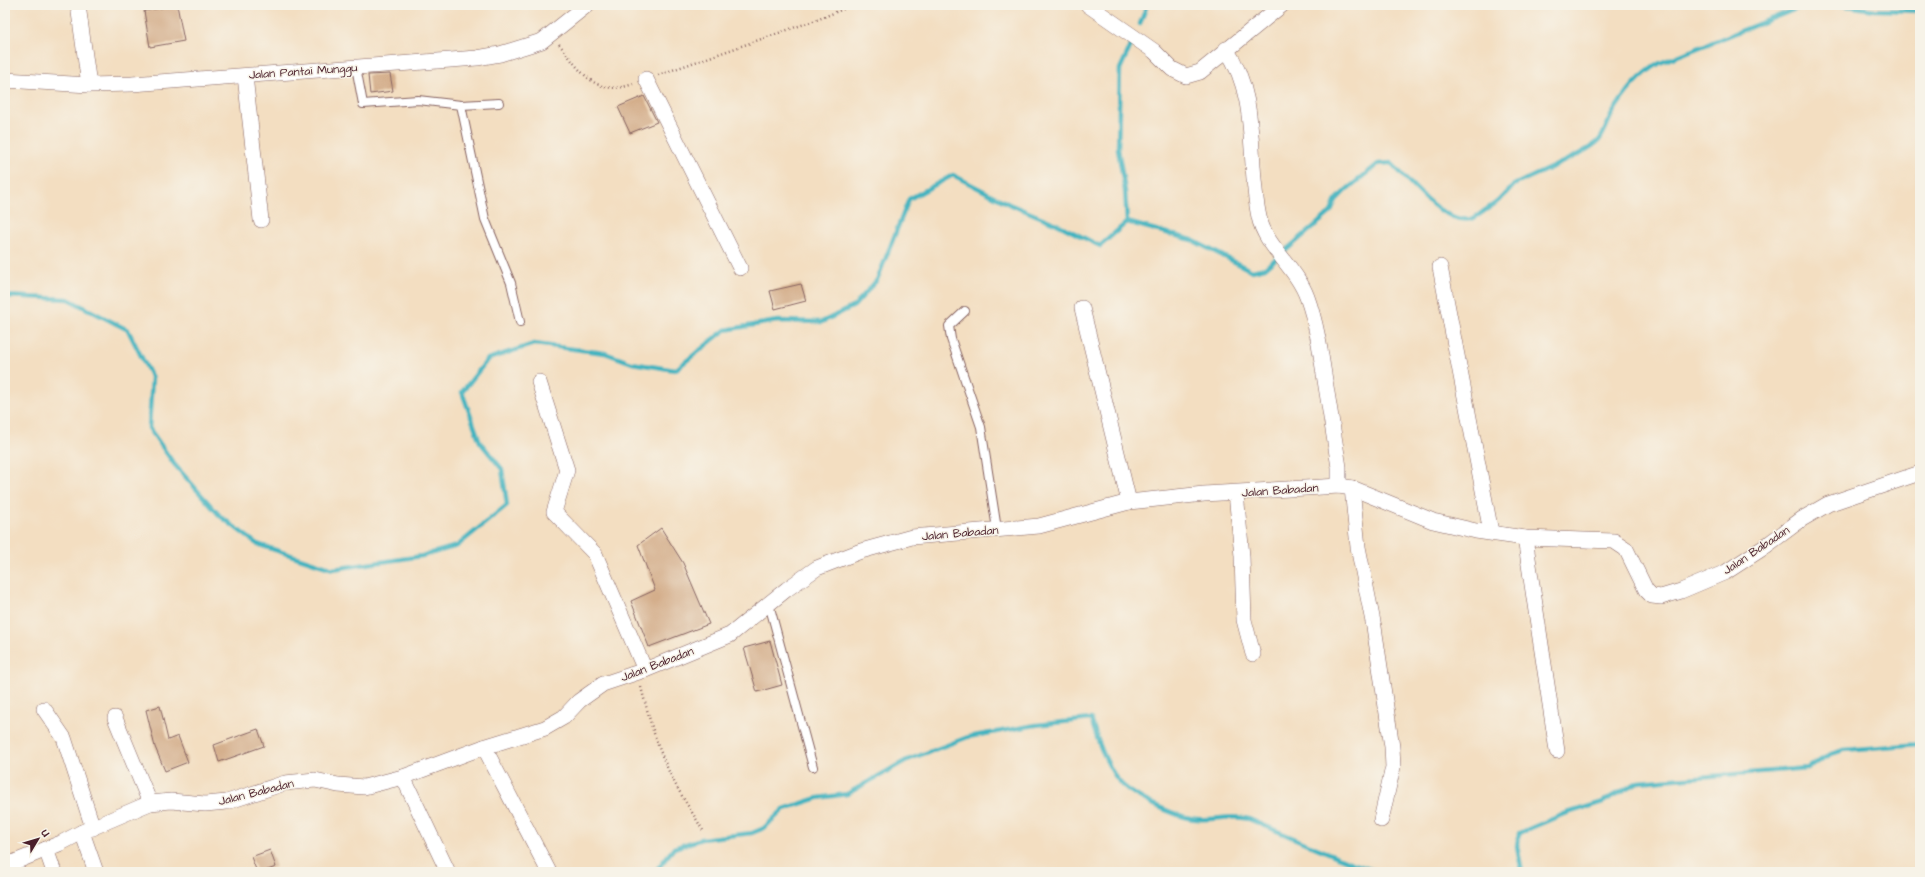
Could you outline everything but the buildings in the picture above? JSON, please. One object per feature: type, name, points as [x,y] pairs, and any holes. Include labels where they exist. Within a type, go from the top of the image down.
[{"type":"street","points":[[78,5],[89,85]]},
{"type":"street","name":"Jalan Pantai Munggu","points":[[5,80],[89,85],[132,84],[477,58],[530,46],[551,34],[587,5]]},
{"type":"street","points":[[1088,5],[1154,51],[1172,69],[1186,76],[1200,72],[1226,49],[1282,5]]},
{"type":"street","points":[[1226,49],[1232,58],[1246,92],[1250,124],[1252,168],[1259,218],[1265,234],[1296,274],[1307,297],[1317,332],[1339,467],[1346,487],[1374,627],[1392,747],[1393,767],[1381,820]]},
{"type":"street","points":[[244,76],[261,220]]},
{"type":"street","points":[[646,79],[740,268]]},
{"type":"street","points":[[1440,267],[1491,532]]},
{"type":"street","points":[[1082,308],[1129,502]]},
{"type":"street","points":[[540,382],[567,470],[554,512],[595,554],[641,671]]},
{"type":"street","name":"Jalan Babadan","points":[[11,867],[46,849],[150,803],[171,801],[205,804],[228,802],[285,783],[315,780],[338,785],[364,787],[403,777],[484,746],[545,728],[564,717],[579,701],[603,684],[641,671],[730,635],[786,589],[817,568],[861,551],[912,537],[1039,526],[1129,502],[1204,494],[1236,494],[1346,487],[1433,521],[1476,531],[1525,538],[1614,541],[1626,549],[1646,590],[1652,596],[1665,596],[1682,592],[1726,572],[1763,548],[1802,519],[1828,504],[1920,473]]},
{"type":"street","points":[[1236,494],[1242,556],[1244,620],[1253,654]]},
{"type":"street","points":[[1525,538],[1558,751]]},
{"type":"street","points":[[44,708],[64,738],[88,830],[96,872]]},
{"type":"street","points":[[115,718],[150,803]]},
{"type":"street","points":[[484,746],[549,872]]},
{"type":"street","points":[[403,777],[448,872]]},
{"type":"street","points":[[46,849],[54,872]]},
{"type":"lane","points":[[356,67],[363,104],[418,100],[461,105],[499,103]]},
{"type":"lane","points":[[461,105],[485,218],[511,283],[520,322]]},
{"type":"lane","points":[[965,311],[949,326],[951,339],[981,428],[997,529]]},
{"type":"lane","points":[[769,604],[813,767]]},
{"type":"path","points":[[551,34],[586,76],[600,86],[622,88],[804,24],[853,5]]},
{"type":"path","points":[[641,671],[650,720],[666,766],[704,832]]},
{"type":"waterway","points":[[1140,24],[1147,5]]},
{"type":"waterway","points":[[1127,222],[1192,240],[1252,271],[1265,268],[1331,212],[1336,200],[1378,164],[1391,163],[1427,200],[1438,208],[1449,215],[1460,219],[1471,219],[1498,201],[1514,185],[1573,157],[1600,139],[1612,114],[1627,92],[1645,73],[1652,68],[1660,63],[1806,5]]},
{"type":"waterway","points":[[1840,5],[1875,10],[1920,11]]},
{"type":"waterway","points":[[5,296],[68,299],[128,330],[152,378],[149,428],[174,464],[220,516],[257,544],[333,569],[422,556],[457,546],[507,505],[502,469],[480,442],[462,392],[488,359],[534,344],[605,353],[632,363],[675,370],[725,330],[777,321],[822,322],[854,306],[877,280],[909,199],[953,175],[1009,204],[1057,224],[1100,246],[1127,222],[1125,191],[1118,149],[1120,69],[1132,43]]},
{"type":"waterway","points":[[655,872],[674,848],[701,839],[752,833],[764,828],[784,809],[818,798],[847,794],[905,761],[968,737],[1036,725],[1091,719],[1102,751],[1113,773],[1124,786],[1143,799],[1178,815],[1189,818],[1204,819],[1235,817],[1249,819],[1354,864],[1379,872]]},
{"type":"waterway","points":[[1522,872],[1517,846],[1519,833],[1564,814],[1603,802],[1638,782],[1808,768],[1831,754],[1844,750],[1920,744]]}]
